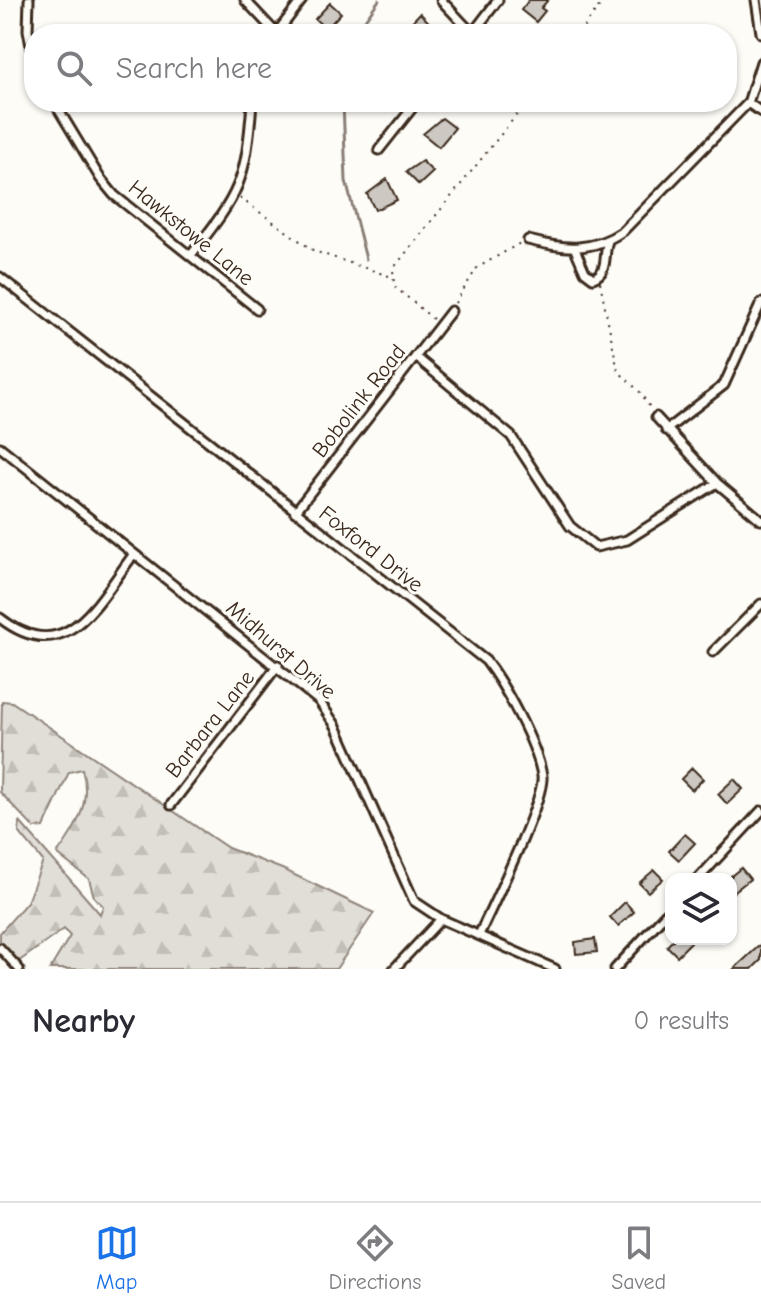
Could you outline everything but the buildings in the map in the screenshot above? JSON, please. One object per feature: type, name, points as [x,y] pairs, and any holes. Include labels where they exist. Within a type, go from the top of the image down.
[{"type":"street","points":[[28,24],[29,0]]},
{"type":"street","points":[[245,0],[267,24]]},
{"type":"street","points":[[284,24],[302,0]]},
{"type":"street","points":[[441,0],[463,24]]},
{"type":"street","points":[[480,24],[498,0]]},
{"type":"street","points":[[756,0],[761,33]]},
{"type":"street","points":[[528,240],[575,249],[608,241],[623,231],[748,103],[761,62]]},
{"type":"street","points":[[748,103],[761,112]]},
{"type":"street","name":"Hawkstowe Lane","points":[[60,112],[100,178],[114,195],[257,309]]},
{"type":"street","points":[[191,255],[235,195],[245,169],[251,112]]},
{"type":"street","points":[[379,150],[409,112]]},
{"type":"street","points":[[575,249],[585,272],[593,278],[599,277],[603,272],[608,241]]},
{"type":"street","name":"Foxford Drive","points":[[0,277],[486,661],[509,690],[542,777],[528,827],[479,935]]},
{"type":"street","points":[[666,430],[724,385],[761,303]]},
{"type":"street","name":"Bobolink Road","points":[[295,512],[451,311]]},
{"type":"street","points":[[416,357],[511,436],[570,526],[596,547],[627,540],[717,483]]},
{"type":"street","points":[[656,417],[717,483],[761,520]]},
{"type":"street","name":"Midhurst Drive","points":[[0,447],[278,665],[319,701],[336,726],[399,874],[414,901],[441,919],[555,969]]},
{"type":"street","points":[[0,618],[17,631],[45,639],[77,628],[134,554]]},
{"type":"street","points":[[713,652],[761,604]]},
{"type":"street","name":"Barbara Lane","points":[[171,805],[278,665]]},
{"type":"street","points":[[704,873],[761,811]]},
{"type":"street","points":[[615,969],[665,915]]},
{"type":"street","points":[[394,969],[441,919]]},
{"type":"street","points":[[0,948],[19,969]]},
{"type":"path","points":[[586,24],[604,0]]},
{"type":"path","points":[[441,325],[394,286],[393,269],[519,112]]},
{"type":"path","points":[[235,195],[314,251],[392,277]]},
{"type":"path","points":[[451,311],[471,274],[494,256],[528,240]]},
{"type":"path","points":[[599,277],[618,371],[640,392],[656,417]]},
{"type":"green space","points":[[2,701],[12,702],[228,848],[282,869],[374,913],[336,969],[50,969],[70,936],[64,929],[18,962],[0,941],[0,933],[27,902],[43,861],[19,832],[20,822],[100,914],[103,906],[94,897],[89,879],[57,854],[70,835],[83,804],[85,781],[82,769],[69,772],[44,827],[34,828],[0,792]]},
{"type":"waterway","points":[[362,24],[379,0]]},
{"type":"waterway","points":[[343,112],[346,181],[366,259]]}]
